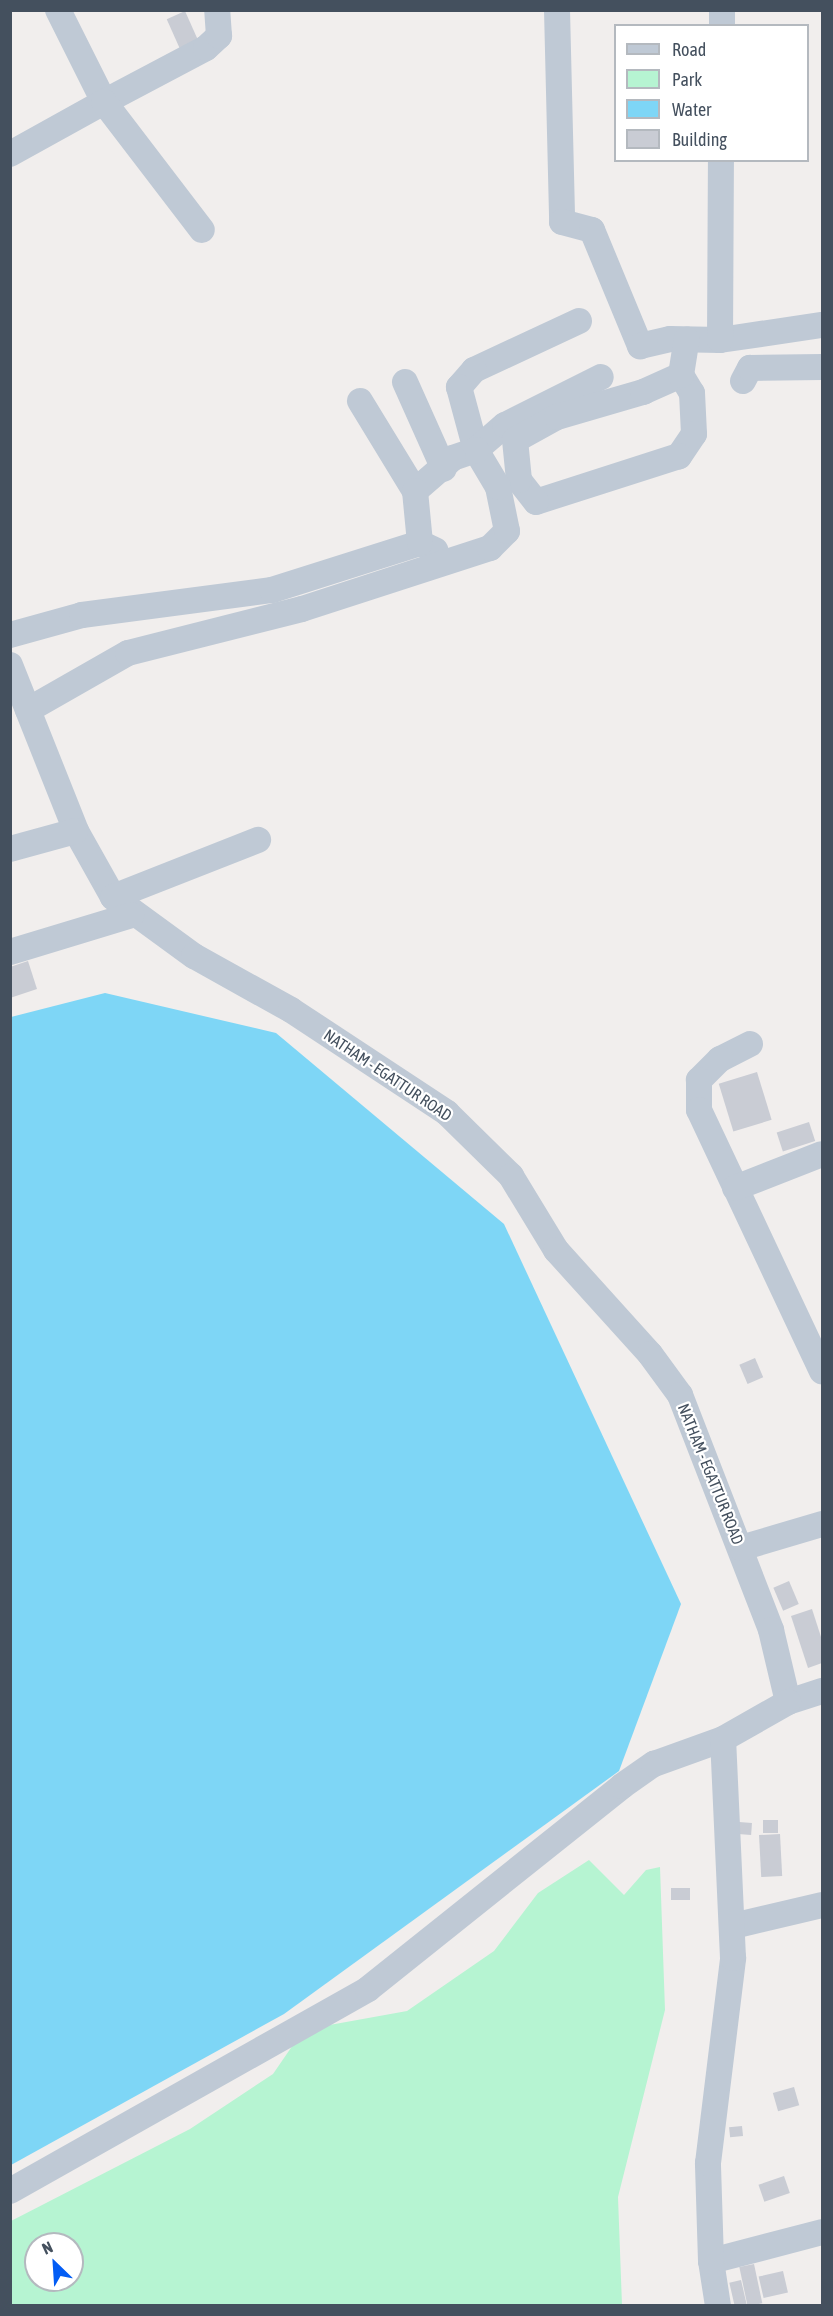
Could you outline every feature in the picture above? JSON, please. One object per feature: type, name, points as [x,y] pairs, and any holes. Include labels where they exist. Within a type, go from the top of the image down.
[{"type":"street","points":[[58,10],[104,102],[202,230]]},
{"type":"street","points":[[10,154],[206,48],[219,36],[217,10]]},
{"type":"street","points":[[557,10],[562,222],[592,230],[640,346],[687,339],[720,340],[822,325]]},
{"type":"street","points":[[720,340],[721,162]]},
{"type":"street","points":[[28,710],[128,653],[302,609],[490,548],[507,531],[498,487],[476,450],[459,387],[474,370],[579,321]]},
{"type":"street","points":[[681,375],[643,392],[557,417],[515,440],[519,480],[536,502],[679,456],[694,434],[692,393],[681,375],[687,339]]},
{"type":"street","points":[[743,381],[750,368],[822,367]]},
{"type":"street","points":[[415,491],[444,470],[453,458],[476,450],[505,425],[602,377]]},
{"type":"street","points":[[405,382],[444,470]]},
{"type":"street","points":[[360,401],[415,491],[420,543]]},
{"type":"street","points":[[10,635],[82,615],[272,590],[420,543],[455,559]]},
{"type":"street","name":"NATHAM - EGATTUR ROAD","points":[[10,665],[76,831],[113,897],[132,915],[194,956],[291,1010],[447,1113],[482,1144],[512,1176],[556,1250],[650,1354],[680,1395],[741,1548],[771,1630],[788,1702]]},
{"type":"street","points":[[10,849],[76,831]]},
{"type":"street","points":[[113,897],[258,840]]},
{"type":"street","points":[[10,952],[132,915]]},
{"type":"street","points":[[750,1044],[720,1059],[699,1080],[696,1090],[699,1110],[822,1371]]},
{"type":"street","points":[[735,1188],[822,1154]]},
{"type":"street","points":[[741,1548],[822,1524]]},
{"type":"street","points":[[10,2192],[368,1989],[622,1786],[654,1764],[723,1739],[788,1702],[822,1691]]},
{"type":"street","points":[[718,2306],[711,2261],[708,2163],[733,1926],[723,1739]]},
{"type":"street","points":[[733,1926],[822,1905]]},
{"type":"street","points":[[711,2261],[822,2232]]},
{"type":"green space","points":[[589,1860],[624,1895],[646,1870],[660,1867],[665,2010],[618,2197],[622,2305],[11,2306],[11,2221],[190,2129],[273,2074],[295,2042],[324,2026],[407,2011],[494,1951],[538,1893]]},
{"type":"water","points":[[105,993],[276,1033],[504,1224],[681,1604],[619,1771],[284,2014],[11,2165],[11,1017]]},
{"type":"building","points":[[185,11],[199,42],[181,50],[167,19]]},
{"type":"building","points":[[28,961],[37,989],[10,998],[10,967]]},
{"type":"building","points":[[757,1072],[772,1120],[733,1132],[719,1084]]},
{"type":"building","points":[[809,1122],[815,1141],[783,1152],[777,1133]]},
{"type":"building","points":[[755,1358],[763,1377],[748,1384],[739,1365]]},
{"type":"building","points":[[789,1581],[799,1604],[783,1611],[773,1588]]},
{"type":"building","points":[[812,1609],[822,1640],[822,1663],[808,1668],[791,1616]]},
{"type":"building","points":[[763,1820],[778,1820],[778,1833],[763,1833]]},
{"type":"building","points":[[739,1822],[752,1823],[751,1835],[738,1834]]},
{"type":"building","points":[[780,1834],[782,1876],[761,1877],[759,1835]]},
{"type":"building","points":[[671,1888],[690,1888],[690,1900],[671,1900]]},
{"type":"building","points":[[794,2087],[799,2105],[778,2111],[773,2093]]},
{"type":"building","points":[[742,2126],[743,2136],[730,2137],[729,2127]]},
{"type":"building","points":[[784,2176],[790,2193],[764,2202],[758,2185]]},
{"type":"building","points":[[754,2264],[762,2303],[748,2306],[739,2267]]},
{"type":"building","points":[[783,2271],[788,2292],[764,2298],[759,2277]]},
{"type":"building","points":[[741,2280],[747,2306],[735,2306],[729,2283]]}]
